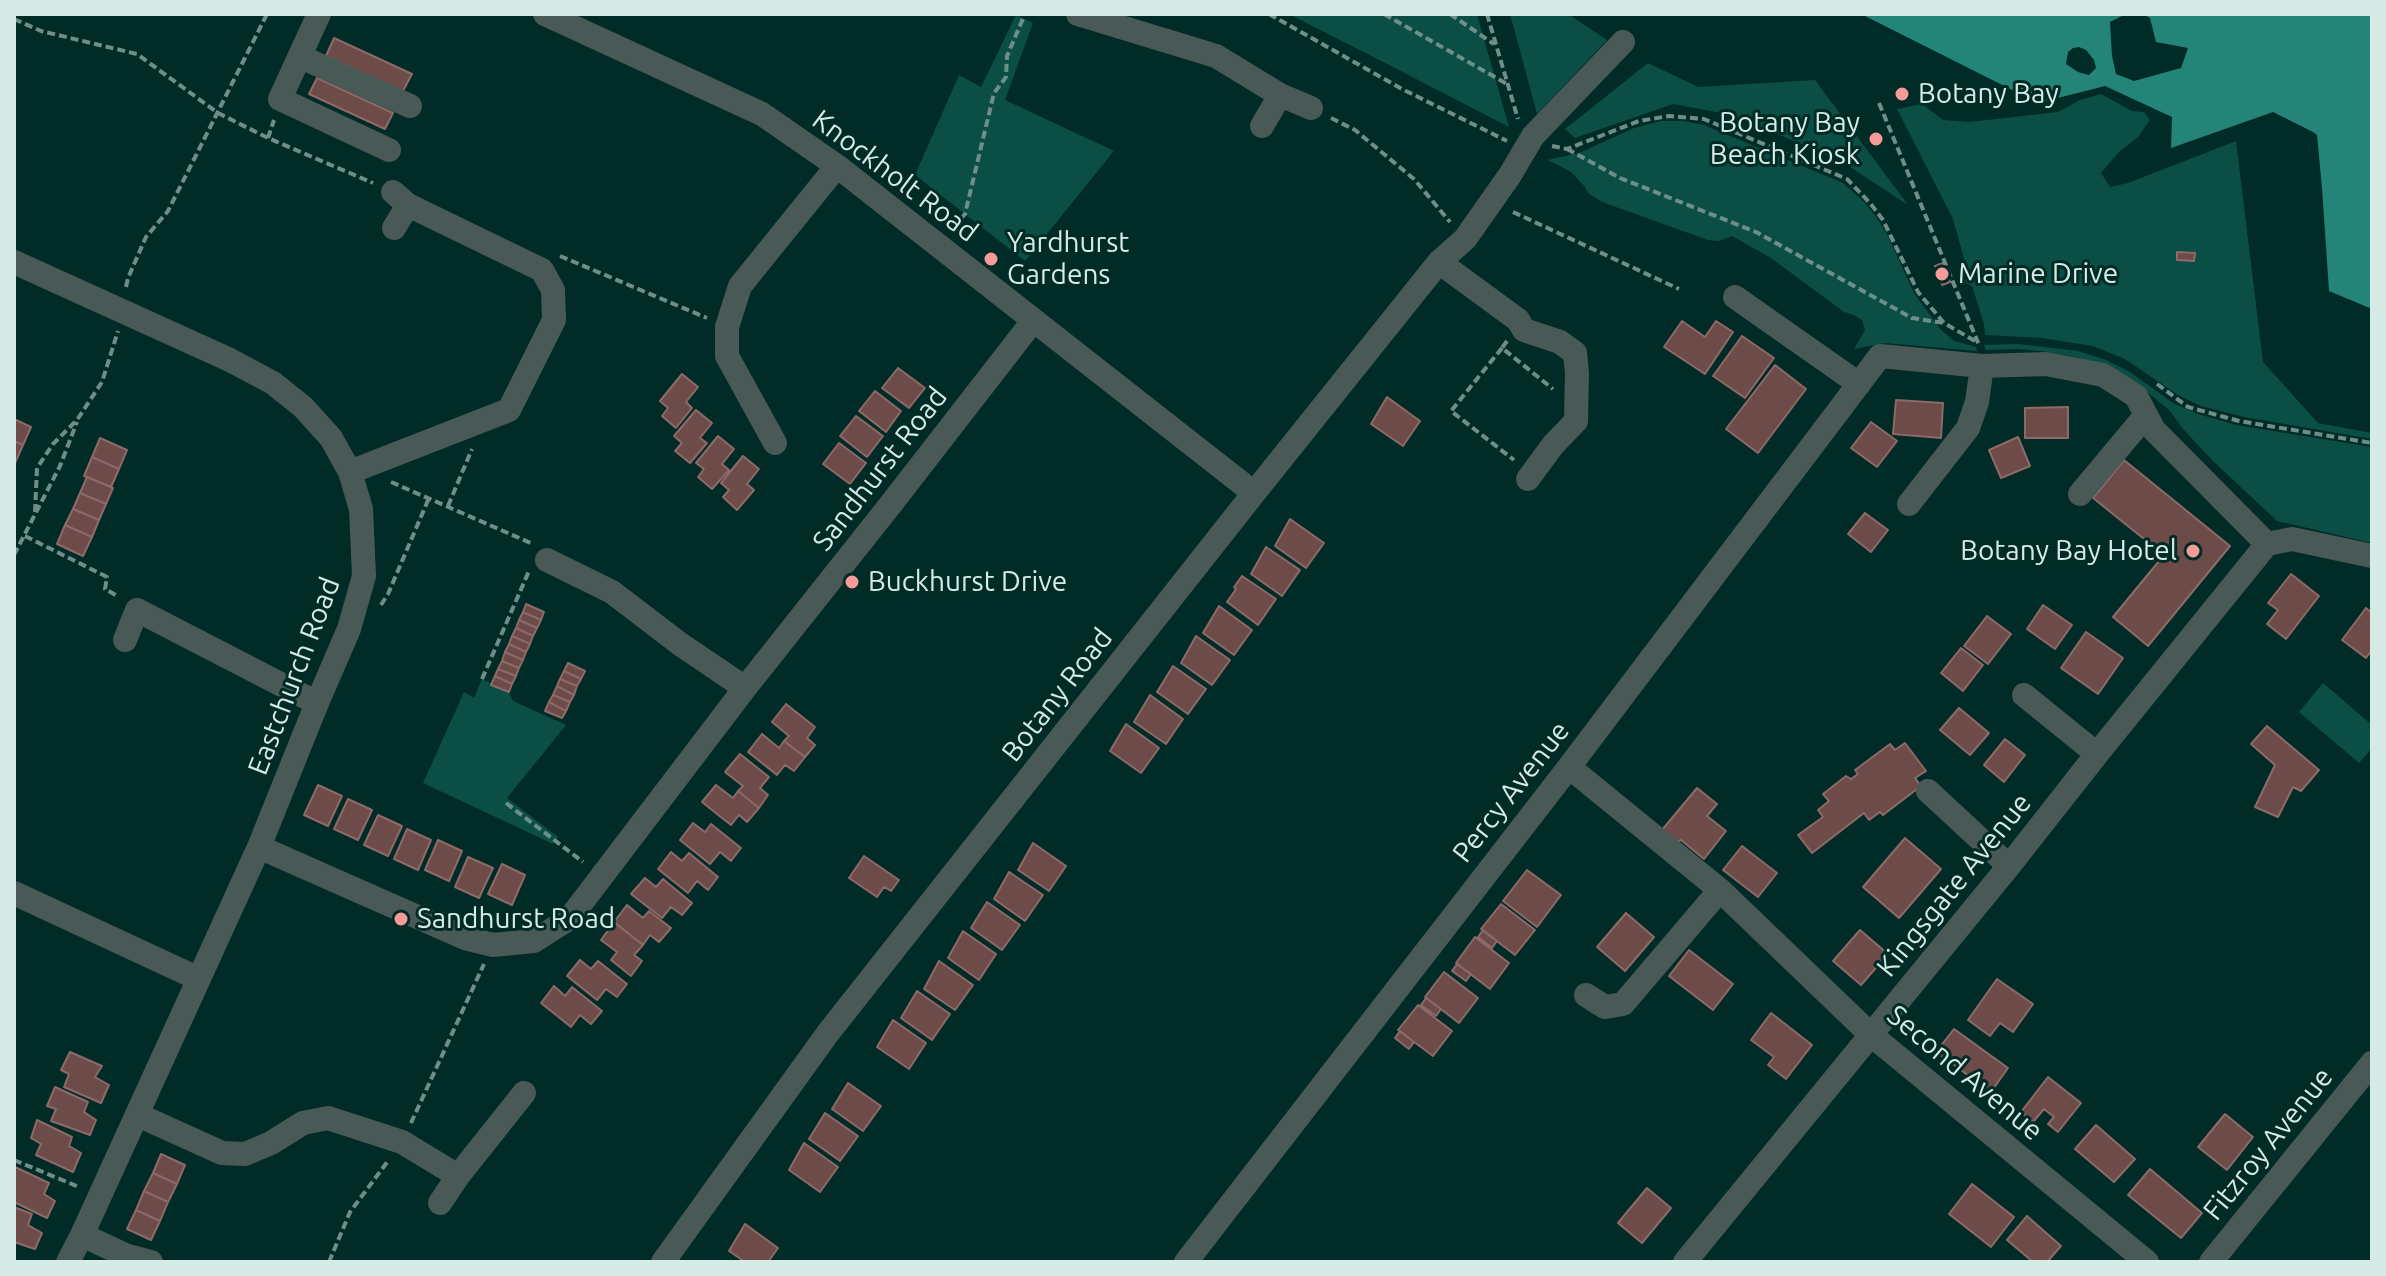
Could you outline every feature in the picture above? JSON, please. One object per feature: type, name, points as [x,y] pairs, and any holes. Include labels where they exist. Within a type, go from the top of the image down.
[{"type":"street","points":[[319,14],[280,99],[389,150]]},
{"type":"street","name":"Knockholt Road","points":[[545,14],[762,114],[837,166],[1254,493]]},
{"type":"street","points":[[1078,14],[1216,56],[1280,95],[1311,108]]},
{"type":"street","name":"Botany Road","points":[[663,1262],[828,1033],[1439,262],[1465,239],[1529,143],[1623,42]]},
{"type":"street","points":[[301,57],[410,106]]},
{"type":"street","points":[[1262,126],[1280,95]]},
{"type":"street","points":[[775,443],[727,356],[727,327],[740,286],[837,166]]},
{"type":"street","points":[[350,472],[509,410],[554,320],[553,290],[542,270],[401,198],[394,228]]},
{"type":"street","name":"Eastchurch Road","points":[[14,262],[230,360],[273,383],[303,407],[331,438],[350,472],[361,509],[364,576],[349,629],[259,847],[68,1262]]},
{"type":"street","points":[[1439,262],[1518,320],[1524,330],[1560,342],[1575,353],[1576,421],[1526,473]]},
{"type":"street","points":[[1735,297],[1859,384]]},
{"type":"street","name":"Sandhurst Road","points":[[259,847],[465,938],[493,945],[534,941],[570,918],[745,688],[1033,321]]},
{"type":"street","points":[[1909,504],[1968,428],[1977,402],[1980,354],[2103,375],[2136,396],[2154,430],[2267,544],[2292,539],[2372,556]]},
{"type":"street","name":"Percy Avenue","points":[[1186,1262],[1569,767],[1880,356],[1980,354]]},
{"type":"street","points":[[2080,494],[2146,415]]},
{"type":"street","name":"Kingsgate Avenue","points":[[1685,1262],[2267,544]]},
{"type":"street","points":[[542,556],[612,592],[745,688]]},
{"type":"street","points":[[125,640],[137,610],[317,703]]},
{"type":"street","points":[[2020,691],[2097,754]]},
{"type":"street","name":"Second Avenue","points":[[1569,767],[1720,890],[1870,1034],[2147,1262]]},
{"type":"street","points":[[1928,791],[2009,866]]},
{"type":"street","points":[[1586,995],[1605,1007],[1623,1004],[1720,890]]},
{"type":"street","points":[[14,893],[199,979]]},
{"type":"street","name":"Fitzroy Avenue","points":[[2211,1262],[2372,1063]]},
{"type":"street","points":[[440,1203],[524,1093]]},
{"type":"street","points":[[138,1115],[222,1153],[245,1154],[271,1143],[303,1123],[328,1118],[402,1142],[458,1176]]},
{"type":"street","points":[[82,1235],[125,1255],[151,1262]]},
{"type":"path","points":[[35,512],[37,468],[53,444],[77,420],[102,382],[116,340],[128,278],[146,237],[168,211],[267,14]]},
{"type":"path","points":[[938,245],[965,214],[994,93],[1006,77],[1007,56],[1025,14]]},
{"type":"path","points":[[1269,14],[1402,89],[1529,143],[1567,149],[1620,178],[1756,232],[1912,318],[1944,323]]},
{"type":"path","points":[[1384,14],[1507,84]]},
{"type":"path","points":[[1450,14],[1495,45]]},
{"type":"path","points":[[1487,14],[1516,116],[1529,143]]},
{"type":"path","points":[[14,19],[41,31],[137,54],[218,113],[401,198]]},
{"type":"path","points":[[1879,103],[1980,354]]},
{"type":"path","points":[[1311,108],[1355,130],[1414,179],[1465,239]]},
{"type":"path","points":[[1567,149],[1639,121],[1669,116],[1704,119],[1847,179],[1883,220],[1918,292],[1944,323],[1980,354]]},
{"type":"path","points":[[1505,222],[1514,211],[1679,289]]},
{"type":"path","points":[[542,270],[554,254],[727,327]]},
{"type":"path","points":[[1502,348],[1451,411],[1526,473]]},
{"type":"path","points":[[2153,381],[2188,407],[2239,421],[2372,443]]},
{"type":"path","points":[[14,555],[60,466],[77,420]]},
{"type":"path","points":[[448,506],[485,420]]},
{"type":"path","points":[[350,472],[393,483],[448,506],[534,544],[542,556],[482,679]]},
{"type":"path","points":[[349,629],[369,623],[388,594],[429,498]]},
{"type":"path","points":[[25,536],[107,577],[105,589],[137,610]]},
{"type":"path","points":[[506,803],[602,878]]},
{"type":"path","points":[[329,1262],[350,1212],[402,1142],[493,945]]},
{"type":"path","points":[[14,1160],[100,1196]]},
{"type":"shaded area","points":[[1289,14],[1477,14],[1509,127],[1391,66]]},
{"type":"shaded area","points":[[1510,14],[1568,14],[1607,40],[1537,114]]},
{"type":"shaded area","points":[[1861,14],[2126,14],[2110,22],[2112,56],[2116,74],[2134,81],[2181,68],[2188,48],[2156,42],[2150,18],[2143,14],[2372,14],[2372,309],[2329,291],[2317,135],[2313,132],[2273,112],[2171,148],[2172,117],[2105,86],[2038,103]],"holes":[[[2073,48],[2086,50],[2096,68],[2089,75],[2066,64],[2068,52]]]},
{"type":"shaded area","points":[[1016,15],[1033,23],[1005,100],[1114,151],[1025,261],[915,175],[959,75],[981,87]]},
{"type":"shaded area","points":[[1648,63],[1698,87],[1815,80],[1908,205],[1841,161],[1732,115],[1673,104],[1575,138],[1565,129]]},
{"type":"shaded area","points":[[2101,94],[2132,111],[2144,112],[2150,120],[2138,137],[2119,152],[2101,173],[2110,187],[2128,183],[2236,141],[2263,362],[2318,423],[2372,433],[2372,439],[2244,417],[2201,406],[2178,395],[2125,359],[2093,346],[2042,338],[1985,335],[1972,286],[1963,279],[1969,276],[1953,219],[1897,109],[1922,104],[1943,120],[1969,122],[2058,112],[2080,100]]},
{"type":"shaded area","points":[[1661,121],[1704,125],[1843,183],[1877,218],[1914,293],[1941,330],[1954,341],[1976,347],[1977,351],[1885,343],[1854,349],[1865,330],[1862,320],[1844,312],[1771,258],[1732,236],[1719,241],[1708,240],[1602,202],[1588,193],[1571,172],[1548,160],[1579,153],[1634,128]]},
{"type":"shaded area","points":[[2018,344],[2078,351],[2106,360],[2130,372],[2173,403],[2198,414],[2236,425],[2372,447],[2372,543],[2277,521],[2213,461],[2170,411],[2146,391],[2105,367],[2075,357],[2041,351],[1986,350],[1984,345]]},
{"type":"shaded area","points":[[482,679],[509,692],[513,701],[566,725],[507,798],[558,837],[553,844],[423,783],[464,692],[474,698]]},
{"type":"shaded area","points":[[2323,683],[2372,725],[2372,748],[2359,763],[2299,712]]},
{"type":"building","points":[[334,38],[412,74],[403,91],[326,56]]},
{"type":"building","points":[[317,78],[393,113],[385,129],[309,94]]},
{"type":"building","points":[[2177,252],[2195,253],[2194,261],[2177,260]]},
{"type":"building","name":"Marine Drive","points":[[1943,263],[1950,282],[1942,285],[1935,266]]},
{"type":"building","points":[[1682,321],[1705,337],[1716,321],[1733,332],[1705,374],[1664,347]]},
{"type":"building","points":[[1742,336],[1774,358],[1745,398],[1713,376]]},
{"type":"building","points":[[1775,365],[1806,389],[1758,453],[1726,429]]},
{"type":"building","points":[[898,368],[925,388],[909,408],[882,388]]},
{"type":"building","points":[[682,374],[698,387],[686,402],[692,408],[676,428],[662,416],[668,408],[660,401]]},
{"type":"building","points":[[875,391],[901,411],[886,432],[859,411]]},
{"type":"building","points":[[1387,397],[1420,421],[1403,446],[1371,424]]},
{"type":"building","points":[[1896,400],[1943,403],[1941,438],[1893,434]]},
{"type":"building","points":[[2068,407],[2068,438],[2025,438],[2025,408]]},
{"type":"building","points":[[696,410],[712,423],[700,438],[707,443],[690,463],[675,451],[682,443],[674,436]]},
{"type":"building","points":[[856,416],[883,436],[867,457],[840,436]]},
{"type":"building","points":[[14,419],[31,427],[23,445],[14,441]]},
{"type":"building","points":[[1871,422],[1897,441],[1877,467],[1851,448]]},
{"type":"building","points":[[718,436],[734,449],[722,464],[729,470],[712,489],[698,477],[704,469],[696,463]]},
{"type":"building","points":[[2018,437],[2030,466],[2001,478],[1989,450]]},
{"type":"building","points":[[100,438],[127,450],[119,469],[92,457]]},
{"type":"building","points":[[14,441],[23,445],[15,463],[14,463]]},
{"type":"building","points":[[839,443],[866,463],[850,484],[823,464]]},
{"type":"building","points":[[743,456],[759,469],[747,484],[754,490],[737,510],[723,497],[729,490],[721,483]]},
{"type":"building","points":[[92,457],[119,469],[111,487],[84,476]]},
{"type":"building","name":"Botany Bay Hotel","points":[[2124,460],[2230,546],[2148,646],[2113,617],[2164,555],[2093,498]]},
{"type":"building","points":[[87,477],[113,488],[106,504],[80,493]]},
{"type":"building","points":[[80,493],[106,504],[99,520],[73,509]]},
{"type":"building","points":[[73,509],[99,520],[92,537],[65,525]]},
{"type":"building","points":[[1865,513],[1888,530],[1871,552],[1848,534]]},
{"type":"building","points":[[1290,519],[1324,543],[1306,568],[1275,546]]},
{"type":"building","points":[[65,525],[92,537],[83,556],[57,544]]},
{"type":"building","points":[[1266,547],[1300,570],[1282,596],[1251,574]]},
{"type":"building","points":[[2291,574],[2319,596],[2286,639],[2267,624],[2278,610],[2268,603]]},
{"type":"building","points":[[1242,576],[1276,599],[1258,625],[1227,602]]},
{"type":"building","points":[[526,604],[544,612],[541,620],[523,612]]},
{"type":"building","points":[[2043,605],[2072,625],[2055,649],[2027,629]]},
{"type":"building","points":[[1219,606],[1252,630],[1234,655],[1203,633]]},
{"type":"building","points":[[2366,608],[2372,613],[2372,650],[2366,658],[2342,640]]},
{"type":"building","points":[[523,612],[541,620],[537,628],[519,620]]},
{"type":"building","points":[[1987,616],[2011,634],[1988,664],[1964,646]]},
{"type":"building","points":[[519,620],[537,628],[533,636],[516,628]]},
{"type":"building","points":[[516,628],[533,636],[530,644],[512,636]]},
{"type":"building","points":[[2086,632],[2123,658],[2098,694],[2061,668]]},
{"type":"building","points":[[512,636],[530,644],[526,652],[509,644]]},
{"type":"building","points":[[1196,636],[1230,660],[1212,685],[1181,663]]},
{"type":"building","points":[[509,644],[526,652],[523,660],[505,652]]},
{"type":"building","points":[[1961,648],[1983,665],[1963,691],[1941,673]]},
{"type":"building","points":[[505,652],[523,660],[519,668],[502,661]]},
{"type":"building","points":[[502,661],[519,668],[516,676],[498,669]]},
{"type":"building","points":[[568,663],[585,671],[581,679],[564,671]]},
{"type":"building","points":[[1173,666],[1206,689],[1188,714],[1157,692]]},
{"type":"building","points":[[498,669],[516,676],[512,684],[495,676]]},
{"type":"building","points":[[564,671],[581,679],[577,686],[560,679]]},
{"type":"building","points":[[495,676],[512,684],[509,692],[491,685]]},
{"type":"building","points":[[560,679],[577,686],[574,695],[557,686]]},
{"type":"building","points":[[557,686],[574,695],[570,702],[553,695]]},
{"type":"building","points":[[553,695],[570,702],[566,711],[549,702]]},
{"type":"building","points":[[1150,695],[1183,719],[1166,744],[1134,722]]},
{"type":"building","points":[[549,702],[566,711],[562,718],[545,711]]},
{"type":"building","points":[[786,704],[815,727],[807,738],[815,745],[805,757],[784,741],[789,736],[772,722]]},
{"type":"building","points":[[1959,708],[1989,733],[1970,755],[1940,730]]},
{"type":"building","points":[[1126,724],[1159,748],[1141,773],[1110,751]]},
{"type":"building","points":[[2267,726],[2319,770],[2301,791],[2293,787],[2278,817],[2255,807],[2275,765],[2251,744]]},
{"type":"building","points":[[762,734],[779,748],[784,741],[805,757],[794,771],[785,765],[777,775],[748,752]]},
{"type":"building","points":[[2005,739],[2025,755],[2004,782],[1984,765]]},
{"type":"building","points":[[1905,743],[1926,771],[1915,778],[1921,786],[1883,815],[1880,812],[1869,820],[1864,813],[1812,853],[1798,835],[1823,817],[1818,810],[1829,801],[1823,794],[1846,776],[1851,779],[1858,774],[1855,770],[1890,744],[1895,750]]},
{"type":"building","points":[[740,754],[769,777],[760,788],[768,795],[759,808],[738,791],[743,786],[725,772]]},
{"type":"building","points":[[318,785],[342,796],[328,826],[304,815]]},
{"type":"building","points":[[716,785],[733,798],[738,791],[759,808],[747,822],[739,815],[731,825],[702,802]]},
{"type":"building","points":[[1697,788],[1717,804],[1707,816],[1726,831],[1704,859],[1681,840],[1677,842],[1662,830]]},
{"type":"building","points":[[348,799],[372,810],[358,840],[334,829]]},
{"type":"building","points":[[378,815],[402,826],[388,856],[364,845]]},
{"type":"building","points":[[693,823],[705,832],[711,824],[741,848],[731,861],[720,852],[710,864],[680,840]]},
{"type":"building","points":[[407,829],[431,840],[418,870],[394,859]]},
{"type":"building","points":[[1905,838],[1941,869],[1899,918],[1863,887]]},
{"type":"building","points":[[438,840],[462,851],[449,881],[425,870]]},
{"type":"building","points":[[1033,843],[1066,866],[1049,891],[1018,870]]},
{"type":"building","points":[[1742,846],[1777,873],[1758,897],[1723,870]]},
{"type":"building","points":[[671,852],[682,861],[689,853],[718,877],[708,890],[697,881],[688,893],[658,869]]},
{"type":"building","points":[[864,856],[899,880],[891,891],[884,887],[877,897],[849,878]]},
{"type":"building","points":[[468,857],[493,868],[479,898],[455,887]]},
{"type":"building","points":[[502,864],[525,875],[512,905],[488,894]]},
{"type":"building","points":[[1527,870],[1561,895],[1537,927],[1503,901]]},
{"type":"building","points":[[1009,872],[1043,895],[1025,921],[994,899]]},
{"type":"building","points":[[645,878],[656,887],[663,879],[692,903],[682,915],[671,907],[662,918],[631,894]]},
{"type":"building","points":[[987,902],[1020,925],[1002,950],[971,928]]},
{"type":"building","points":[[1501,904],[1535,930],[1515,955],[1481,929]]},
{"type":"building","points":[[627,905],[643,918],[649,911],[671,928],[659,942],[650,935],[643,945],[614,922]]},
{"type":"building","points":[[1626,913],[1654,937],[1625,971],[1597,947]]},
{"type":"building","points":[[614,922],[643,945],[634,955],[642,961],[631,976],[611,960],[617,952],[601,940]]},
{"type":"building","points":[[1483,930],[1497,941],[1492,948],[1478,937]]},
{"type":"building","points":[[1860,930],[1888,954],[1861,985],[1833,961]]},
{"type":"building","points":[[963,931],[996,954],[979,980],[948,958]]},
{"type":"building","points":[[1475,937],[1509,963],[1490,989],[1456,963]]},
{"type":"building","points":[[1689,950],[1733,984],[1713,1010],[1669,976]]},
{"type":"building","points":[[580,960],[591,969],[598,961],[627,984],[617,997],[606,989],[597,1000],[567,976]]},
{"type":"building","points":[[939,961],[973,985],[955,1010],[924,989]]},
{"type":"building","points":[[1457,964],[1471,974],[1466,981],[1452,971]]},
{"type":"building","points":[[1444,972],[1478,998],[1459,1023],[1425,997]]},
{"type":"building","points":[[1997,979],[2033,1004],[2013,1032],[2000,1023],[1990,1036],[1968,1020]]},
{"type":"building","points":[[554,986],[565,996],[572,987],[602,1011],[591,1024],[580,1015],[571,1027],[541,1003]]},
{"type":"building","points":[[917,991],[950,1014],[932,1040],[901,1018]]},
{"type":"building","points":[[1426,998],[1441,1009],[1436,1016],[1421,1005]]},
{"type":"building","points":[[1418,1005],[1452,1031],[1433,1056],[1398,1030]]},
{"type":"building","points":[[1771,1013],[1812,1045],[1786,1079],[1768,1065],[1774,1057],[1751,1040]]},
{"type":"building","points":[[893,1020],[926,1043],[909,1069],[877,1047]]},
{"type":"building","points":[[1954,1029],[2008,1068],[1991,1092],[1936,1052]]},
{"type":"building","points":[[1400,1031],[1414,1042],[1409,1049],[1395,1038]]},
{"type":"building","points":[[70,1052],[102,1066],[95,1077],[109,1085],[101,1103],[64,1087],[69,1074],[61,1070]]},
{"type":"building","points":[[2048,1077],[2081,1103],[2058,1132],[2048,1124],[2054,1117],[2044,1109],[2033,1122],[2021,1112]]},
{"type":"building","points":[[848,1083],[881,1106],[863,1131],[832,1109]]},
{"type":"building","points":[[55,1087],[88,1102],[84,1112],[96,1120],[90,1135],[51,1121],[56,1109],[47,1106]]},
{"type":"building","points":[[825,1113],[858,1136],[840,1161],[809,1139]]},
{"type":"building","points":[[2225,1114],[2253,1137],[2227,1170],[2198,1147]]},
{"type":"building","points":[[37,1120],[72,1137],[69,1146],[81,1153],[73,1172],[36,1155],[41,1144],[31,1138]]},
{"type":"building","points":[[2096,1125],[2135,1159],[2114,1182],[2075,1149]]},
{"type":"building","points":[[804,1143],[838,1167],[820,1192],[789,1170]]},
{"type":"building","points":[[161,1154],[185,1165],[177,1184],[153,1173]]},
{"type":"building","points":[[15,1167],[49,1183],[44,1194],[55,1201],[47,1218],[14,1202]]},
{"type":"building","points":[[2150,1169],[2202,1213],[2181,1238],[2128,1195]]},
{"type":"building","points":[[153,1173],[177,1184],[168,1202],[144,1191]]},
{"type":"building","points":[[1972,1184],[2014,1217],[1991,1247],[1949,1214]]},
{"type":"building","points":[[1647,1188],[1671,1208],[1642,1243],[1618,1223]]},
{"type":"building","points":[[144,1191],[168,1202],[160,1221],[136,1210]]},
{"type":"building","points":[[14,1207],[32,1214],[28,1225],[42,1233],[35,1249],[14,1242]]},
{"type":"building","points":[[136,1210],[160,1221],[151,1240],[127,1229]]},
{"type":"building","points":[[2027,1216],[2061,1246],[2047,1262],[2033,1262],[2007,1240]]},
{"type":"building","points":[[745,1224],[778,1248],[768,1262],[745,1262],[729,1251]]},
{"type":"place","name":"Botany Bay","points":[[1902,94]]},
{"type":"place","name":"Botany Bay Beach Kiosk","points":[[1876,139]]},
{"type":"place","name":"Yardhurst Gardens","points":[[991,259]]},
{"type":"place","name":"Marine Drive","points":[[1942,274]]},
{"type":"place","name":"Botany Bay Hotel","points":[[2193,551]]},
{"type":"place","name":"Buckhurst Drive","points":[[852,582]]},
{"type":"place","name":"Sandhurst Road","points":[[401,919]]}]
